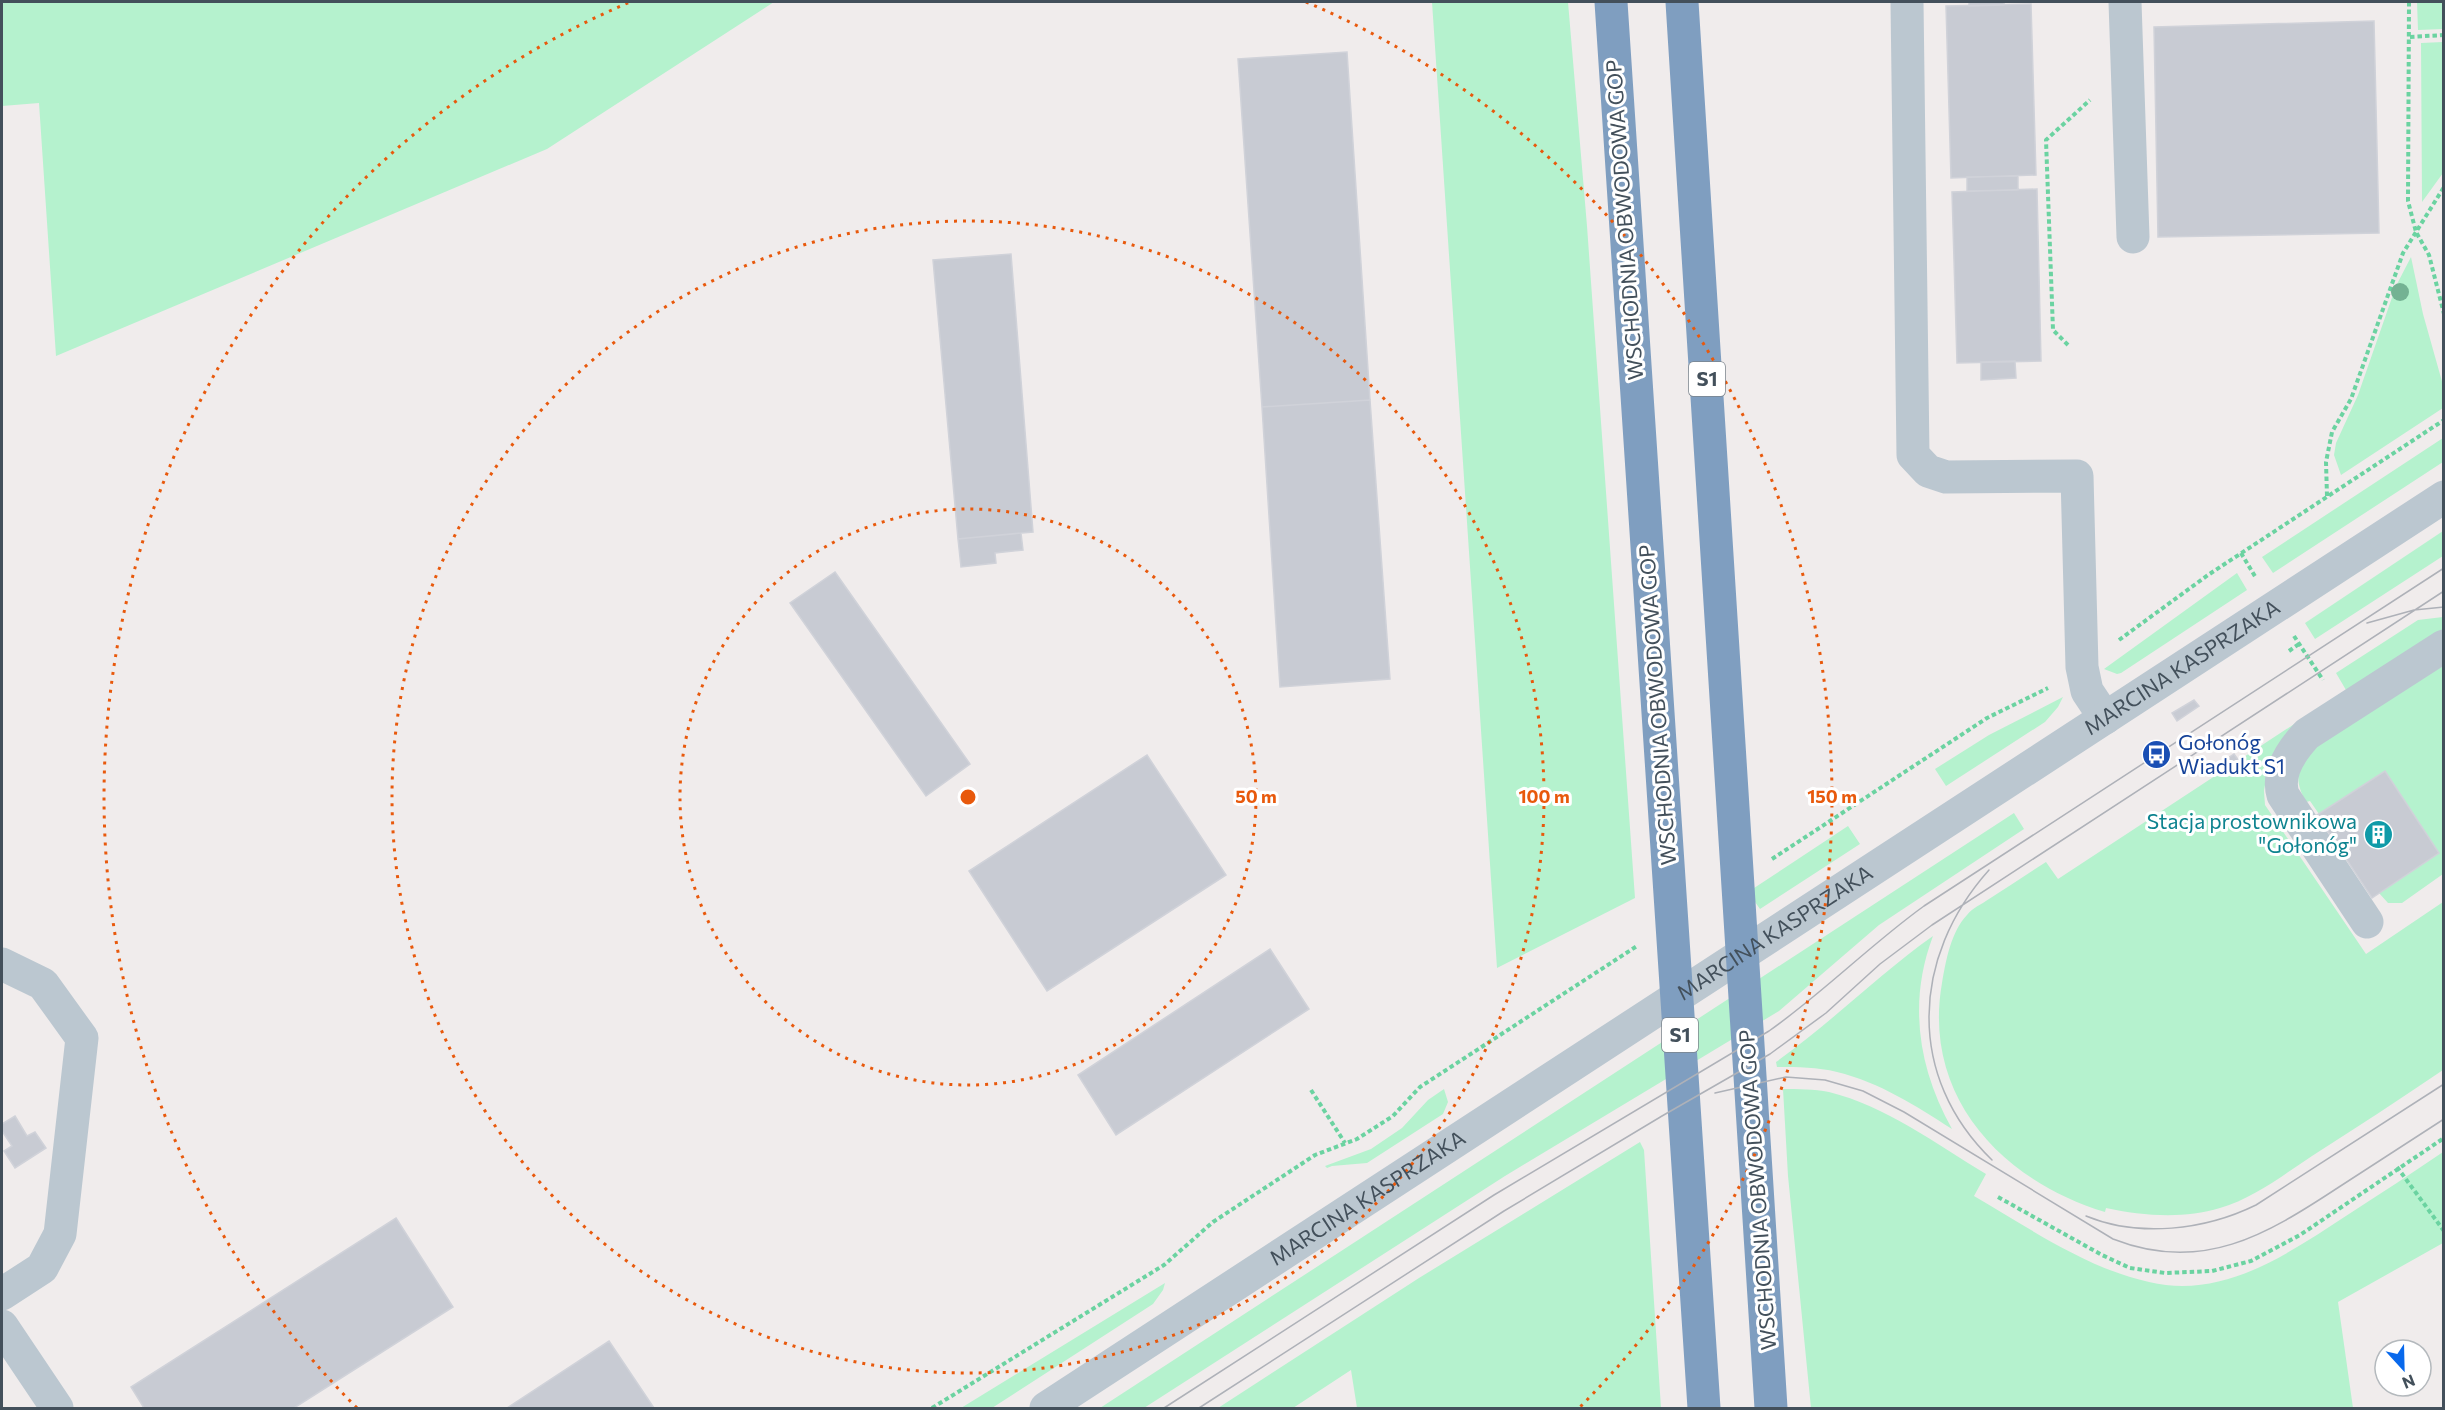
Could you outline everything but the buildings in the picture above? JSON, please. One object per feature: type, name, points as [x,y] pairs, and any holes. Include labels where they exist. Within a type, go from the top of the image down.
[{"type":"highway","name":"WSCHODNIA OBWODOWA GOP","points":[[1611,2],[1704,1408]]},
{"type":"highway","name":"WSCHODNIA OBWODOWA GOP","points":[[1682,2],[1771,1408]]},
{"type":"street","points":[[1907,2],[1913,455],[1928,471],[1946,477],[2077,476],[2082,667],[2087,691],[2105,718]]},
{"type":"street","points":[[2125,2],[2133,237]]},
{"type":"street","name":"MARCINA KASPRZAKA","points":[[1046,1408],[2444,497]]},
{"type":"street","points":[[2367,922],[2283,795],[2280,787],[2282,775],[2296,746],[2307,734],[2444,646]]},
{"type":"street","points":[[2,964],[43,984],[82,1038],[60,1234],[42,1268],[2,1294]]},
{"type":"street","points":[[2,1326],[57,1408]]},
{"type":"path","points":[[2409,2],[2408,201],[2416,232],[2429,255],[2444,315]]},
{"type":"path","points":[[2410,37],[2444,35]]},
{"type":"path","points":[[2068,345],[2052,330],[2046,140],[2090,101],[2089,90]]},
{"type":"path","points":[[2327,497],[2326,462],[2332,432],[2351,399],[2403,252],[2444,188]]},
{"type":"path","points":[[2241,553],[2259,582]]},
{"type":"path","points":[[2292,633],[2327,687]]},
{"type":"path","points":[[2289,651],[2299,644]]},
{"type":"path","points":[[1311,1090],[1345,1143]]},
{"type":"path","points":[[1998,1197],[2102,1255],[2130,1268],[2165,1273],[2212,1271],[2251,1262],[2300,1235],[2397,1167],[2444,1138]]},
{"type":"path","points":[[2397,1167],[2443,1227]]},
{"type":"green space","points":[[2,2],[774,2],[547,149],[56,356],[39,103],[2,106]]},
{"type":"green space","points":[[1432,2],[1568,2],[1587,226],[1635,898],[1497,968]]},
{"type":"green space","points":[[2417,2],[2443,2],[2443,29],[2418,30]]},
{"type":"green space","points":[[2443,42],[2443,173],[2422,202],[2421,43]]},
{"type":"green space","points":[[2411,257],[2423,314],[2443,385],[2443,408],[2341,475],[2334,455],[2336,443],[2358,395],[2396,286]]},
{"type":"green space","points":[[2443,438],[2443,462],[2273,573],[2262,557]]},
{"type":"green space","points":[[2443,531],[2443,556],[2315,639],[2305,623]]},
{"type":"green space","points":[[2237,573],[2247,590],[2121,673],[2117,674],[2104,669]]},
{"type":"green space","points":[[2443,617],[2443,632],[2266,779],[2264,791],[2265,805],[2366,954],[2443,902],[2443,1070],[2268,1185],[2233,1204],[2192,1214],[2134,1213],[2106,1208],[2105,1212],[2068,1198],[2033,1179],[2003,1156],[1977,1128],[1958,1097],[1945,1062],[1939,1024],[1942,983],[1947,956],[1961,922],[1974,908],[2046,862],[2058,879],[2346,690],[2336,673],[2418,620]]},
{"type":"green space","points":[[2443,661],[2443,874],[2402,903],[2388,903],[2379,893],[2439,853],[2385,771],[2319,814],[2310,801],[2306,802],[2302,795],[2299,771],[2308,751]]},
{"type":"green space","points":[[2063,697],[2045,722],[1946,786],[1935,769],[1989,735]]},
{"type":"green space","points":[[2014,813],[2024,829],[1879,925],[1779,1011],[1505,1176],[1144,1408],[1100,1408]]},
{"type":"green space","points":[[1848,826],[1860,844],[1760,909],[1748,892]]},
{"type":"green space","points":[[1933,936],[1925,961],[1921,985],[1920,1034],[1931,1082],[1952,1129],[1897,1096],[1853,1076],[1822,1069],[1777,1067],[1776,1062]]},
{"type":"green space","points":[[1444,1089],[1448,1102],[1443,1114],[1367,1163],[1327,1168],[1325,1166],[1371,1149],[1402,1128],[1428,1100]]},
{"type":"green space","points":[[1783,1089],[1829,1092],[1871,1106],[1891,1116],[1986,1174],[1974,1196],[2080,1257],[2126,1276],[2149,1282],[2177,1286],[2203,1284],[2229,1279],[2255,1269],[2303,1244],[2443,1152],[2443,1243],[2338,1302],[2353,1408],[1811,1408],[1788,1176]]},
{"type":"green space","points":[[1640,1142],[1644,1150],[1661,1408],[1357,1408],[1351,1370],[1293,1408],[1218,1408],[1419,1278]]},
{"type":"green space","points":[[1165,1283],[1153,1304],[992,1408],[961,1408]]},
{"type":"tram line","points":[[1164,1408],[1494,1195],[1769,1031],[1924,906],[2444,568]]},
{"type":"tram line","points":[[1199,1408],[1504,1211],[1770,1054],[1826,1013],[1880,964],[1932,925],[2444,591]]},
{"type":"tram line","points":[[2367,623],[2414,610],[2444,607]]},
{"type":"tram line","points":[[1989,870],[1963,904],[1944,940],[1933,978],[1929,1016],[1933,1055],[1944,1092],[1964,1127],[1992,1160]]},
{"type":"tram line","points":[[1715,1093],[1786,1077],[1825,1080],[1863,1091],[1904,1112],[2113,1239],[2145,1249],[2176,1252],[2204,1251],[2259,1234],[2312,1204],[2444,1119]]},
{"type":"tram line","points":[[2086,1216],[2106,1223],[2150,1229],[2194,1225],[2236,1214],[2256,1205],[2444,1084]]},
{"type":"place","name":"Gołonóg Wiadukt S1","points":[[2157,755]]},
{"type":"place","name":"Stacja prostownikowa \"Gołonóg\"","points":[[2378,834]]}]
